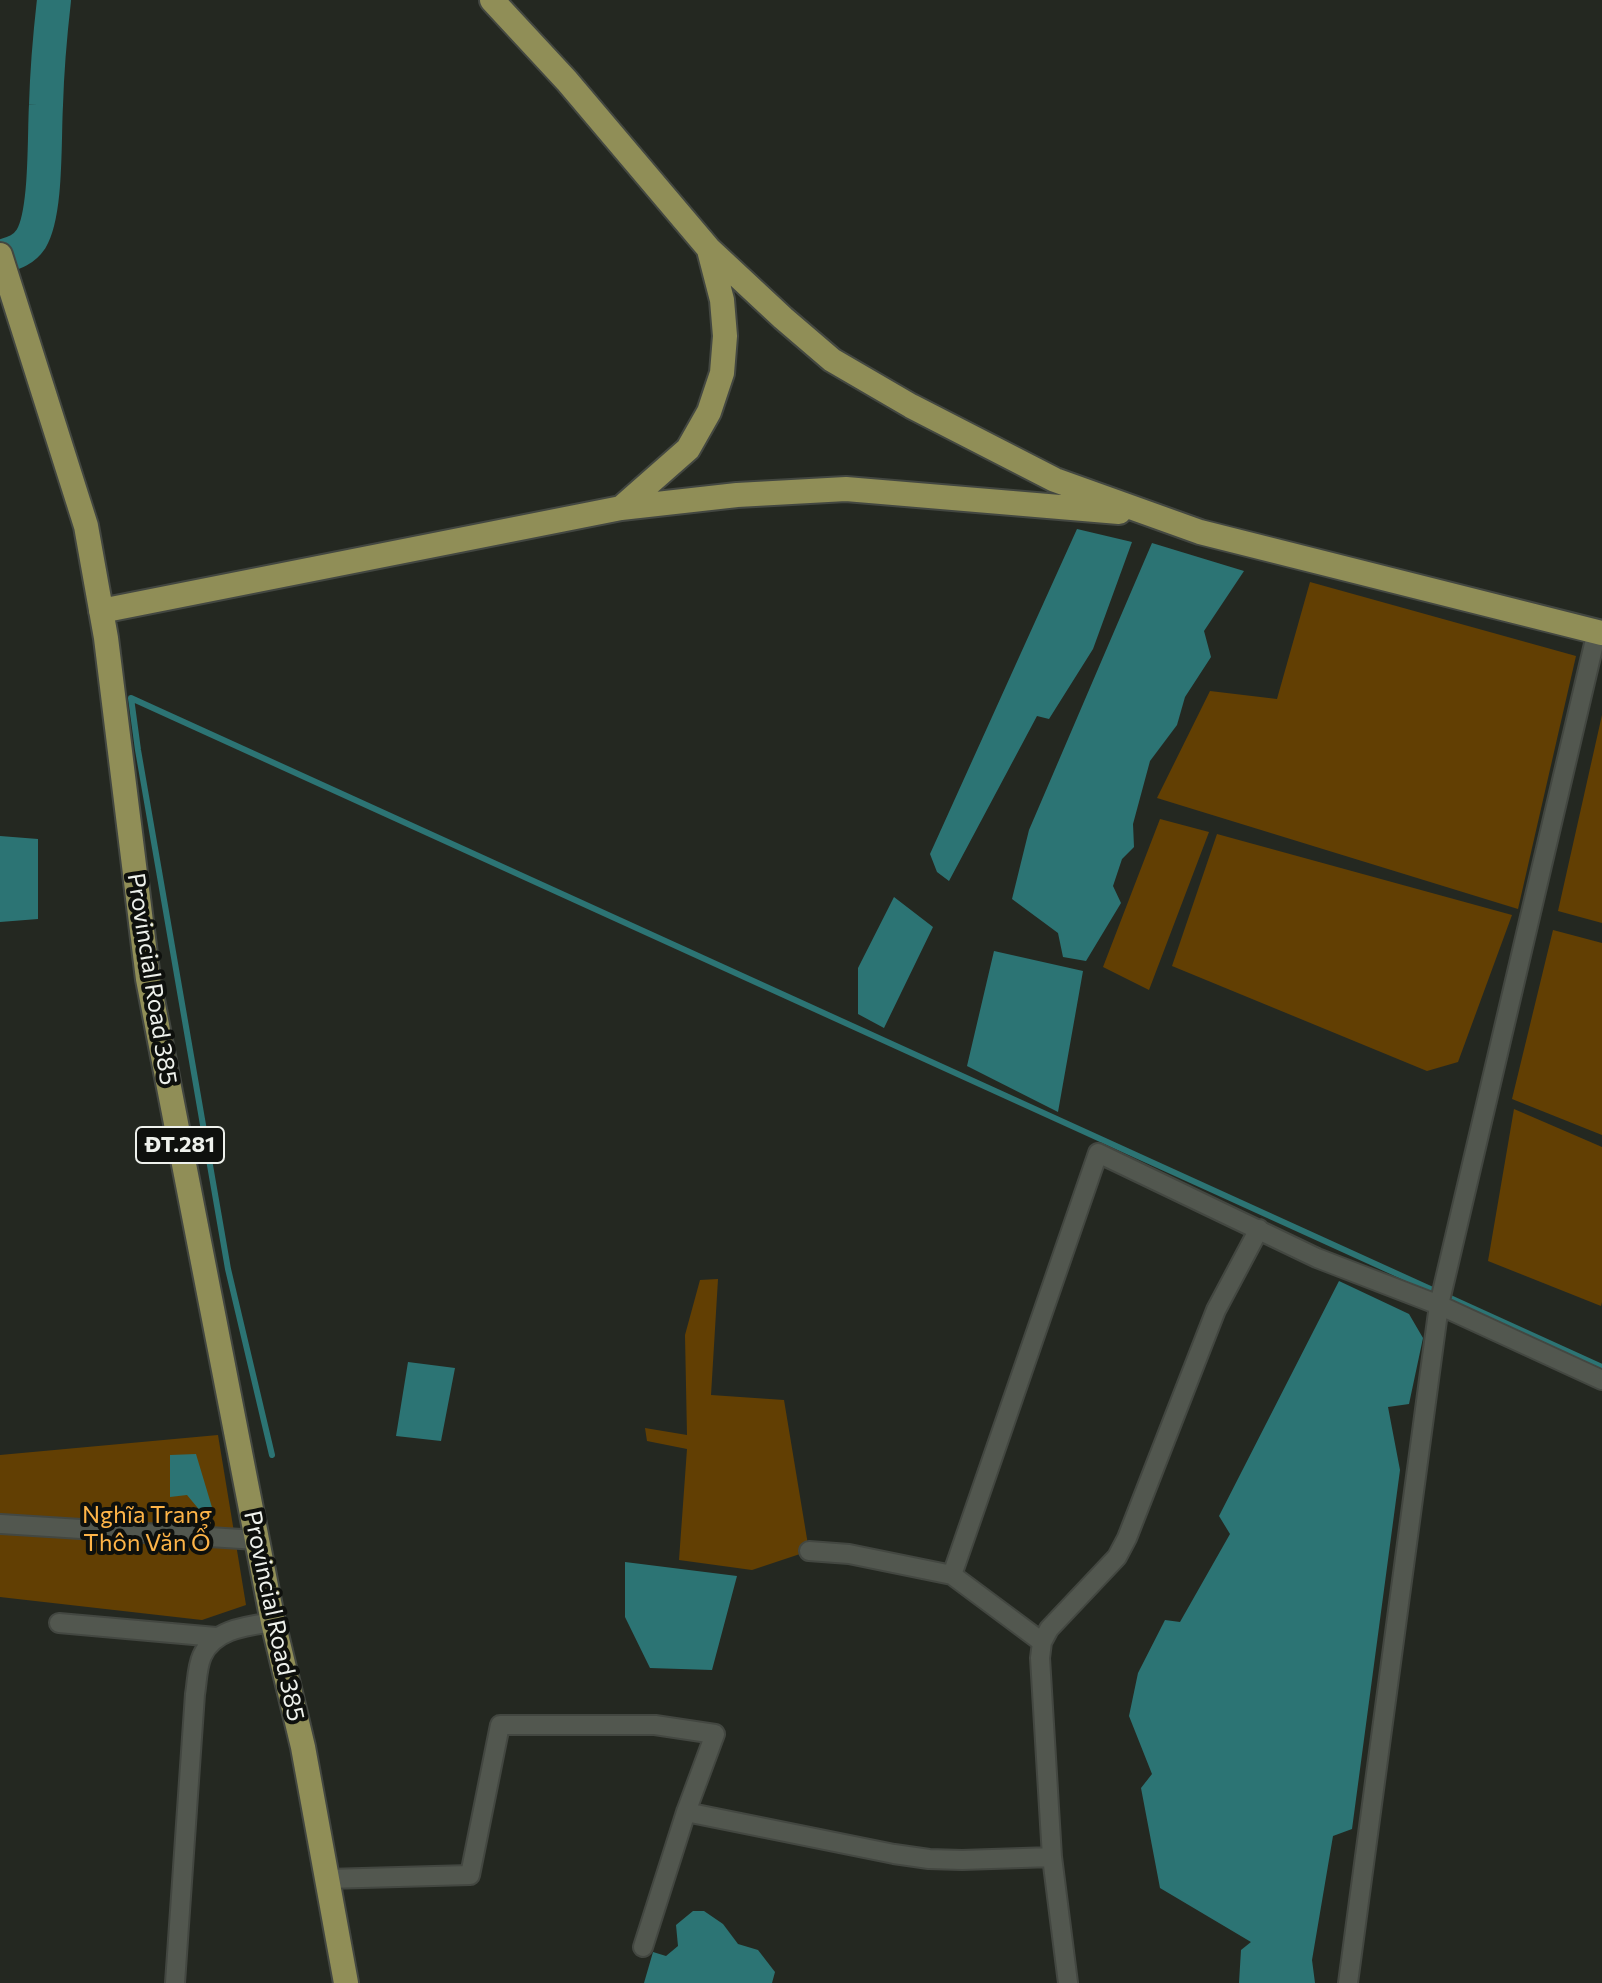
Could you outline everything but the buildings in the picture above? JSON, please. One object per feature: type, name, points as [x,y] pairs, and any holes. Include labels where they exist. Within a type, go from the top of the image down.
[{"type":"main road","points":[[492,0],[567,81],[709,249],[832,360],[911,406],[1055,480],[1200,532],[1600,632]]},
{"type":"main road","points":[[621,508],[688,449],[709,412],[722,373],[725,336],[722,300],[709,249]]},
{"type":"main road","name":"Provincial Road 385","points":[[0,255],[86,526],[106,638],[148,979],[273,1622],[303,1747],[346,1983]]},
{"type":"main road","points":[[101,611],[621,508],[737,495],[846,489],[1149,515]]},
{"type":"street","points":[[1348,1983],[1439,1305],[1600,632]]},
{"type":"street","points":[[952,1575],[1098,1153],[1317,1258],[1439,1305],[1602,1380]]},
{"type":"street","points":[[1068,1983],[1052,1857],[1040,1658],[1042,1642],[1049,1629],[1117,1557],[1127,1538],[1216,1310],[1259,1229]]},
{"type":"street","points":[[1,1524],[257,1540]]},
{"type":"street","points":[[809,1551],[849,1554],[952,1575],[1042,1642]]},
{"type":"street","points":[[59,1623],[216,1637],[273,1622]]},
{"type":"street","points":[[175,1983],[195,1694],[201,1657],[216,1637]]},
{"type":"street","points":[[327,1879],[470,1875],[500,1725],[655,1725],[715,1734],[686,1812],[643,1947]]},
{"type":"street","points":[[686,1812],[929,1859],[1052,1857]]},
{"type":"green space","points":[[1310,582],[1576,656],[1518,909],[1157,798],[1210,691],[1277,699]]},
{"type":"green space","points":[[1602,715],[1602,923],[1558,911]]},
{"type":"green space","points":[[1160,819],[1209,832],[1149,990],[1103,967]]},
{"type":"green space","points":[[1217,834],[1512,915],[1458,1062],[1427,1071],[1172,966]]},
{"type":"green space","points":[[1553,930],[1602,943],[1602,1135],[1512,1099]]},
{"type":"green space","points":[[1514,1109],[1602,1147],[1601,1306],[1488,1261]]},
{"type":"green space","points":[[718,1279],[711,1395],[784,1400],[809,1551],[752,1570],[679,1560],[687,1449],[647,1441],[645,1428],[687,1435],[685,1335],[700,1280]]},
{"type":"green space","name":"Nghĩa Trang Thôn Văn Ổ","points":[[218,1435],[246,1605],[202,1620],[0,1597],[0,1455]]},
{"type":"water","points":[[1077,529],[1132,542],[1093,649],[1049,719],[1037,716],[949,881],[937,872],[930,854]]},
{"type":"water","points":[[1152,543],[1244,571],[1204,631],[1211,657],[1185,697],[1177,725],[1150,761],[1133,824],[1134,847],[1122,859],[1113,886],[1121,903],[1086,961],[1063,957],[1058,933],[1012,899],[1029,830]]},
{"type":"water","points":[[0,836],[38,839],[38,919],[0,922]]},
{"type":"water","points":[[894,897],[933,927],[884,1028],[858,1014],[858,968]]},
{"type":"water","points":[[994,951],[1083,971],[1058,1112],[967,1066]]},
{"type":"water","points":[[1339,1281],[1409,1314],[1423,1338],[1409,1404],[1388,1407],[1400,1470],[1352,1829],[1333,1836],[1312,1960],[1315,1983],[1239,1983],[1241,1950],[1251,1942],[1160,1888],[1141,1788],[1152,1774],[1129,1716],[1138,1673],[1165,1620],[1180,1622],[1230,1534],[1219,1516]]},
{"type":"water","points":[[408,1362],[455,1368],[441,1441],[396,1436]]},
{"type":"water","points":[[196,1454],[214,1514],[202,1513],[187,1495],[170,1497],[170,1455]]},
{"type":"water","points":[[625,1562],[737,1576],[712,1670],[650,1668],[625,1617]]},
{"type":"water","points":[[693,1911],[704,1911],[723,1924],[738,1944],[758,1950],[775,1972],[772,1983],[644,1983],[653,1952],[666,1956],[678,1946],[676,1925]]},
{"type":"waterway","points":[[0,257],[28,243],[40,212],[54,0]]},
{"type":"waterway","points":[[272,1455],[228,1269],[131,698],[1602,1367]]}]
